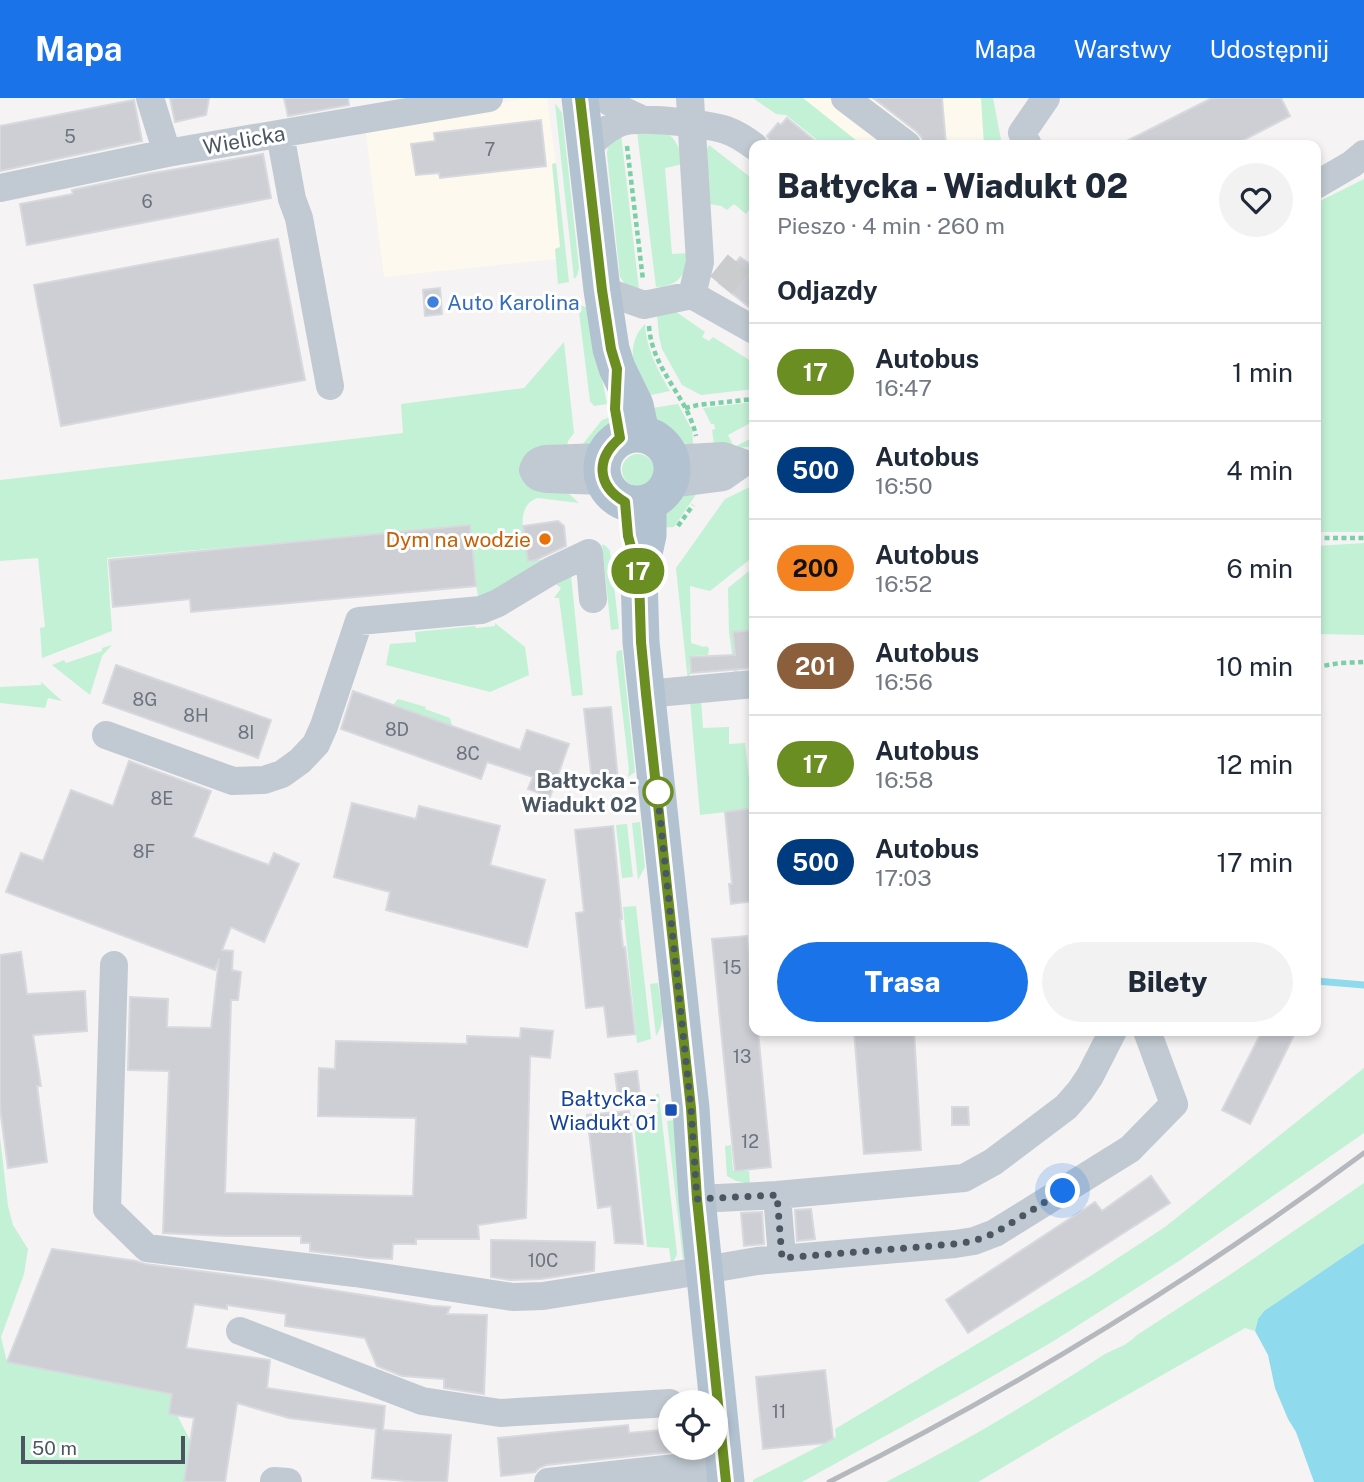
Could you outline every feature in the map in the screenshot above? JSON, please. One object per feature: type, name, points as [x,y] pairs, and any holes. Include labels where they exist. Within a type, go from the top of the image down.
[{"type":"main road","points":[[580,98],[602,290],[614,359],[635,405],[642,467],[648,535],[639,576],[641,642],[691,1108],[704,1270],[708,1390]]},
{"type":"street","points":[[150,98],[167,153]]},
{"type":"street","name":"Wielicka","points":[[0,188],[167,153],[489,98]]},
{"type":"street","points":[[604,98],[641,119]]},
{"type":"street","points":[[845,98],[900,140]]},
{"type":"street","points":[[1026,140],[1022,132],[1046,98]]},
{"type":"street","points":[[586,150],[601,134],[620,122],[691,111],[749,143]]},
{"type":"street","points":[[691,111],[701,262],[692,295]]},
{"type":"street","points":[[280,134],[292,200],[299,218],[330,386]]},
{"type":"street","points":[[1321,182],[1364,154]]},
{"type":"street","points":[[602,290],[646,304],[692,295],[749,327]]},
{"type":"street","points":[[614,359],[646,304]]},
{"type":"street","points":[[642,467],[723,477],[748,461]]},
{"type":"street","points":[[106,735],[233,781],[264,780],[282,774],[300,761],[316,744],[359,621],[481,610],[589,553],[593,599]]},
{"type":"street","points":[[646,694],[749,684]]},
{"type":"street","points":[[114,965],[107,1209],[147,1248],[355,1273],[513,1297],[529,1298],[782,1258],[955,1244],[974,1241],[995,1233],[1130,1149],[1174,1104],[1149,1036]]},
{"type":"street","points":[[697,1199],[777,1195],[964,1178],[993,1162],[1066,1107],[1090,1076],[1110,1036]]},
{"type":"street","points":[[777,1195],[782,1258]]},
{"type":"street","points":[[240,1331],[422,1401],[500,1413],[658,1405]]},
{"type":"street","points":[[548,1482],[675,1468],[708,1477]]},
{"type":"path","points":[[627,145],[652,348],[695,430],[642,467]]},
{"type":"path","points":[[685,408],[749,399]]},
{"type":"path","points":[[1321,537],[1364,538]]},
{"type":"path","points":[[1321,666],[1364,662]]},
{"type":"shaded area","points":[[527,98],[547,98],[556,163],[552,164],[560,248],[555,249],[556,259],[384,277],[365,126]]},
{"type":"shaded area","points":[[802,98],[981,98],[984,140],[854,140]]},
{"type":"green space","points":[[753,98],[803,98],[856,140],[816,140],[786,115],[776,114]]},
{"type":"green space","points":[[981,98],[993,98],[1001,140],[984,140]]},
{"type":"green space","points":[[555,103],[562,113],[579,268],[574,279]]},
{"type":"green space","points":[[658,130],[666,133],[679,149],[683,164],[665,168],[672,254],[691,253],[680,278],[664,286],[656,287],[637,131]]},
{"type":"green space","points":[[621,134],[639,290],[628,288],[620,277],[607,154],[608,145]]},
{"type":"green space","points":[[709,145],[749,176],[749,210],[746,214],[734,204],[727,210],[709,204],[706,152]]},
{"type":"green space","points":[[556,163],[569,282],[558,284],[555,249],[560,247],[552,164]]},
{"type":"green space","points":[[1364,179],[1364,532],[1321,532],[1321,200]]},
{"type":"green space","points":[[578,304],[588,308],[607,404],[594,406],[590,401]]},
{"type":"green space","points":[[672,309],[705,332],[702,337],[709,341],[713,337],[749,360],[749,390],[701,395],[682,385],[662,349],[657,314]]},
{"type":"green space","points":[[645,324],[650,351],[670,391],[642,397],[634,368],[633,350]]},
{"type":"green space","points":[[564,342],[574,433],[568,441],[566,451],[568,493],[579,503],[538,498],[525,508],[523,516],[528,561],[562,558],[535,573],[478,597],[469,526],[107,558],[112,631],[42,658],[40,628],[45,627],[38,558],[0,561],[0,480],[403,433],[401,404],[524,388]]},
{"type":"green space","points":[[749,403],[749,424],[728,435],[734,447],[749,440],[749,447],[715,451],[712,430],[715,429],[714,424],[711,424],[703,408]]},
{"type":"green space","points":[[678,404],[692,430],[694,454],[677,447],[665,437],[646,409]]},
{"type":"green space","points":[[610,417],[606,431],[598,442],[590,448],[582,445],[602,420]]},
{"type":"green space","points":[[638,454],[649,459],[654,470],[649,481],[638,486],[627,481],[622,470],[627,459]]},
{"type":"green space","points":[[749,487],[749,560],[710,591],[690,586],[691,643],[709,648],[708,655],[689,656],[688,682],[676,568],[725,499]]},
{"type":"green space","points":[[684,493],[697,493],[674,527],[655,528],[674,500]]},
{"type":"green space","points":[[1364,543],[1364,635],[1321,634],[1321,546]]},
{"type":"green space","points":[[602,544],[610,551],[619,629],[611,630]]},
{"type":"green space","points":[[749,571],[749,630],[733,632],[738,678],[735,678],[729,632],[728,588]]},
{"type":"green space","points":[[571,575],[583,695],[572,696],[559,598],[554,598],[561,588],[552,581]]},
{"type":"green space","points":[[495,623],[525,647],[529,675],[490,692],[386,665],[390,644],[416,642],[415,632],[495,626]]},
{"type":"green space","points":[[112,645],[102,656],[90,695],[52,665],[102,651],[102,648]]},
{"type":"green space","points":[[622,650],[635,772],[628,777],[616,657],[617,651]]},
{"type":"green space","points":[[41,682],[62,701],[48,698],[45,708],[0,703],[0,687],[41,685]]},
{"type":"green space","points":[[398,699],[450,718],[452,726],[393,705]]},
{"type":"green space","points":[[701,699],[703,728],[729,727],[729,744],[745,743],[749,778],[749,855],[744,810],[700,815],[690,701]]},
{"type":"green space","points":[[640,822],[645,867],[638,880],[632,823]]},
{"type":"green space","points":[[627,824],[633,877],[622,878],[616,825]]},
{"type":"green space","points":[[636,906],[651,1039],[637,1043],[623,907]]},
{"type":"green space","points":[[658,983],[662,1017],[656,1036],[650,984]]},
{"type":"green space","points":[[1364,1068],[1364,1133],[1179,1261],[1052,1342],[802,1482],[753,1482],[833,1439],[836,1436],[835,1429],[1089,1277],[1165,1227]]},
{"type":"green space","points":[[656,1094],[659,1094],[677,1254],[671,1263],[669,1248],[647,1247],[633,1115],[658,1112]]},
{"type":"green space","points":[[674,1120],[685,1256],[683,1260],[667,1121]]},
{"type":"green space","points":[[0,1137],[8,1206],[13,1225],[28,1249],[24,1274],[1,1337],[7,1362],[172,1394],[177,1415],[190,1440],[184,1482],[0,1482]]},
{"type":"green space","points":[[731,1145],[733,1171],[749,1171],[750,1184],[727,1176],[725,1146]]},
{"type":"green space","points":[[1364,1183],[1364,1243],[1264,1311],[1258,1319],[1255,1331],[1245,1328],[978,1482],[886,1482],[986,1428],[1125,1344]]},
{"type":"water","points":[[1364,1243],[1364,1482],[1314,1482],[1296,1432],[1275,1388],[1268,1355],[1255,1331],[1258,1319],[1264,1311]]},
{"type":"building","points":[[170,98],[209,98],[206,115],[175,122]]},
{"type":"building","points":[[284,98],[348,98],[349,105],[288,116]]},
{"type":"building","points":[[873,98],[942,98],[946,140],[922,140],[917,132]]},
{"type":"building","points":[[1212,98],[1281,98],[1290,116],[1244,140],[1129,140]]},
{"type":"building","points":[[134,100],[142,141],[0,171],[0,126]]},
{"type":"building","points":[[787,118],[814,140],[769,140],[767,136],[778,123],[781,125]]},
{"type":"building","points":[[541,120],[546,166],[440,178],[439,173],[416,175],[411,144],[435,141],[434,133]]},
{"type":"building","points":[[263,154],[271,198],[27,245],[20,204],[73,194],[72,190],[148,174]]},
{"type":"building","points":[[278,239],[305,380],[61,426],[34,285]]},
{"type":"building","points":[[740,257],[749,263],[749,307],[719,283]]},
{"type":"building","name":"Auto Karolina","points":[[440,288],[442,314],[425,316],[423,290]]},
{"type":"building","name":"Dym na wodzie","points":[[558,521],[564,526],[566,546],[528,561],[523,526]]},
{"type":"building","points":[[470,525],[476,586],[191,612],[190,599],[113,607],[109,560]]},
{"type":"building","points":[[749,630],[749,668],[691,673],[690,657],[735,655],[733,632]]},
{"type":"building","points":[[116,665],[271,720],[258,758],[103,703]]},
{"type":"building","points":[[353,691],[520,750],[527,730],[569,744],[550,797],[528,789],[533,777],[487,762],[481,779],[341,729]]},
{"type":"building","points":[[611,707],[618,780],[592,782],[584,709]]},
{"type":"building","points":[[129,761],[211,791],[193,837],[269,865],[274,853],[299,864],[264,942],[231,927],[222,950],[233,951],[232,970],[241,972],[238,1000],[231,1000],[225,1193],[413,1196],[416,1118],[318,1116],[319,1068],[335,1069],[336,1041],[467,1044],[467,1036],[520,1038],[521,1028],[553,1031],[550,1058],[530,1056],[526,1218],[478,1225],[479,1239],[416,1239],[416,1244],[393,1244],[392,1259],[310,1251],[310,1243],[301,1243],[301,1236],[163,1233],[169,1071],[128,1070],[130,997],[168,999],[167,1027],[211,1028],[219,959],[215,970],[6,892],[21,853],[43,861],[71,790],[113,806]]},
{"type":"building","points":[[352,803],[416,819],[419,806],[500,826],[490,865],[545,880],[527,947],[386,910],[390,892],[334,877]]},
{"type":"building","points":[[749,809],[749,902],[731,904],[729,884],[732,884],[725,812]]},
{"type":"building","points":[[613,826],[620,919],[635,1034],[608,1037],[604,1006],[586,1008],[576,913],[584,912],[575,830]]},
{"type":"building","points":[[747,936],[749,1036],[758,1036],[771,1167],[735,1171],[712,939]]},
{"type":"building","points":[[21,952],[27,994],[85,991],[87,1031],[33,1035],[41,1086],[37,1086],[47,1162],[8,1168],[0,1108],[0,955]]},
{"type":"building","points":[[854,1036],[914,1036],[921,1150],[864,1154]]},
{"type":"building","points":[[1259,1036],[1294,1036],[1250,1124],[1222,1110]]},
{"type":"building","points":[[637,1071],[640,1094],[618,1096],[615,1074]]},
{"type":"building","points":[[952,1107],[968,1107],[969,1125],[952,1125]]},
{"type":"building","points":[[629,1111],[643,1244],[615,1243],[611,1206],[598,1208],[587,1115]]},
{"type":"building","points":[[1151,1176],[1170,1203],[968,1333],[946,1300],[1095,1202],[1102,1211]]},
{"type":"building","points":[[811,1209],[815,1239],[797,1241],[795,1210]]},
{"type":"building","points":[[762,1212],[764,1244],[744,1246],[741,1213]]},
{"type":"building","points":[[491,1240],[595,1242],[594,1271],[541,1279],[510,1280],[491,1277]]},
{"type":"building","points":[[52,1249],[450,1307],[447,1314],[487,1315],[484,1394],[444,1388],[444,1379],[402,1376],[377,1366],[365,1338],[285,1326],[286,1314],[227,1305],[227,1309],[194,1304],[186,1348],[270,1360],[267,1388],[385,1406],[383,1430],[451,1435],[447,1482],[372,1478],[377,1429],[289,1418],[237,1403],[225,1482],[184,1482],[194,1418],[169,1414],[172,1394],[7,1362]]},
{"type":"building","points":[[825,1370],[833,1439],[825,1443],[763,1449],[756,1377]]},
{"type":"building","points":[[628,1425],[629,1433],[658,1430],[658,1453],[546,1465],[535,1472],[501,1476],[498,1438]]},
{"type":"waterway","points":[[1321,981],[1364,985]]},
{"type":"tunnel","points":[[721,285],[742,259]]},
{"type":"railway","points":[[829,1482],[968,1409],[1104,1329],[1236,1244],[1364,1153]]},
{"type":"bus line","name":"17","points":[[580,98],[602,290],[611,349],[617,369],[615,409],[620,438],[604,457],[604,481],[610,490],[625,502],[628,536],[639,576],[641,642],[691,1108],[697,1199],[726,1482]]},
{"type":"place","name":"Auto Karolina","points":[[433,302]]},
{"type":"place","name":"Dym na wodzie","points":[[545,539]]},
{"type":"place","name":"Bałtycka - Wiadukt 02","points":[[658,792]]},
{"type":"place","name":"Bałtycka - Wiadukt 01","points":[[671,1110]]},
{"type":"route","points":[[658,792],[657,789],[691,1108],[697,1199],[777,1195],[782,1258],[974,1241],[995,1233],[1063,1191]]}]
